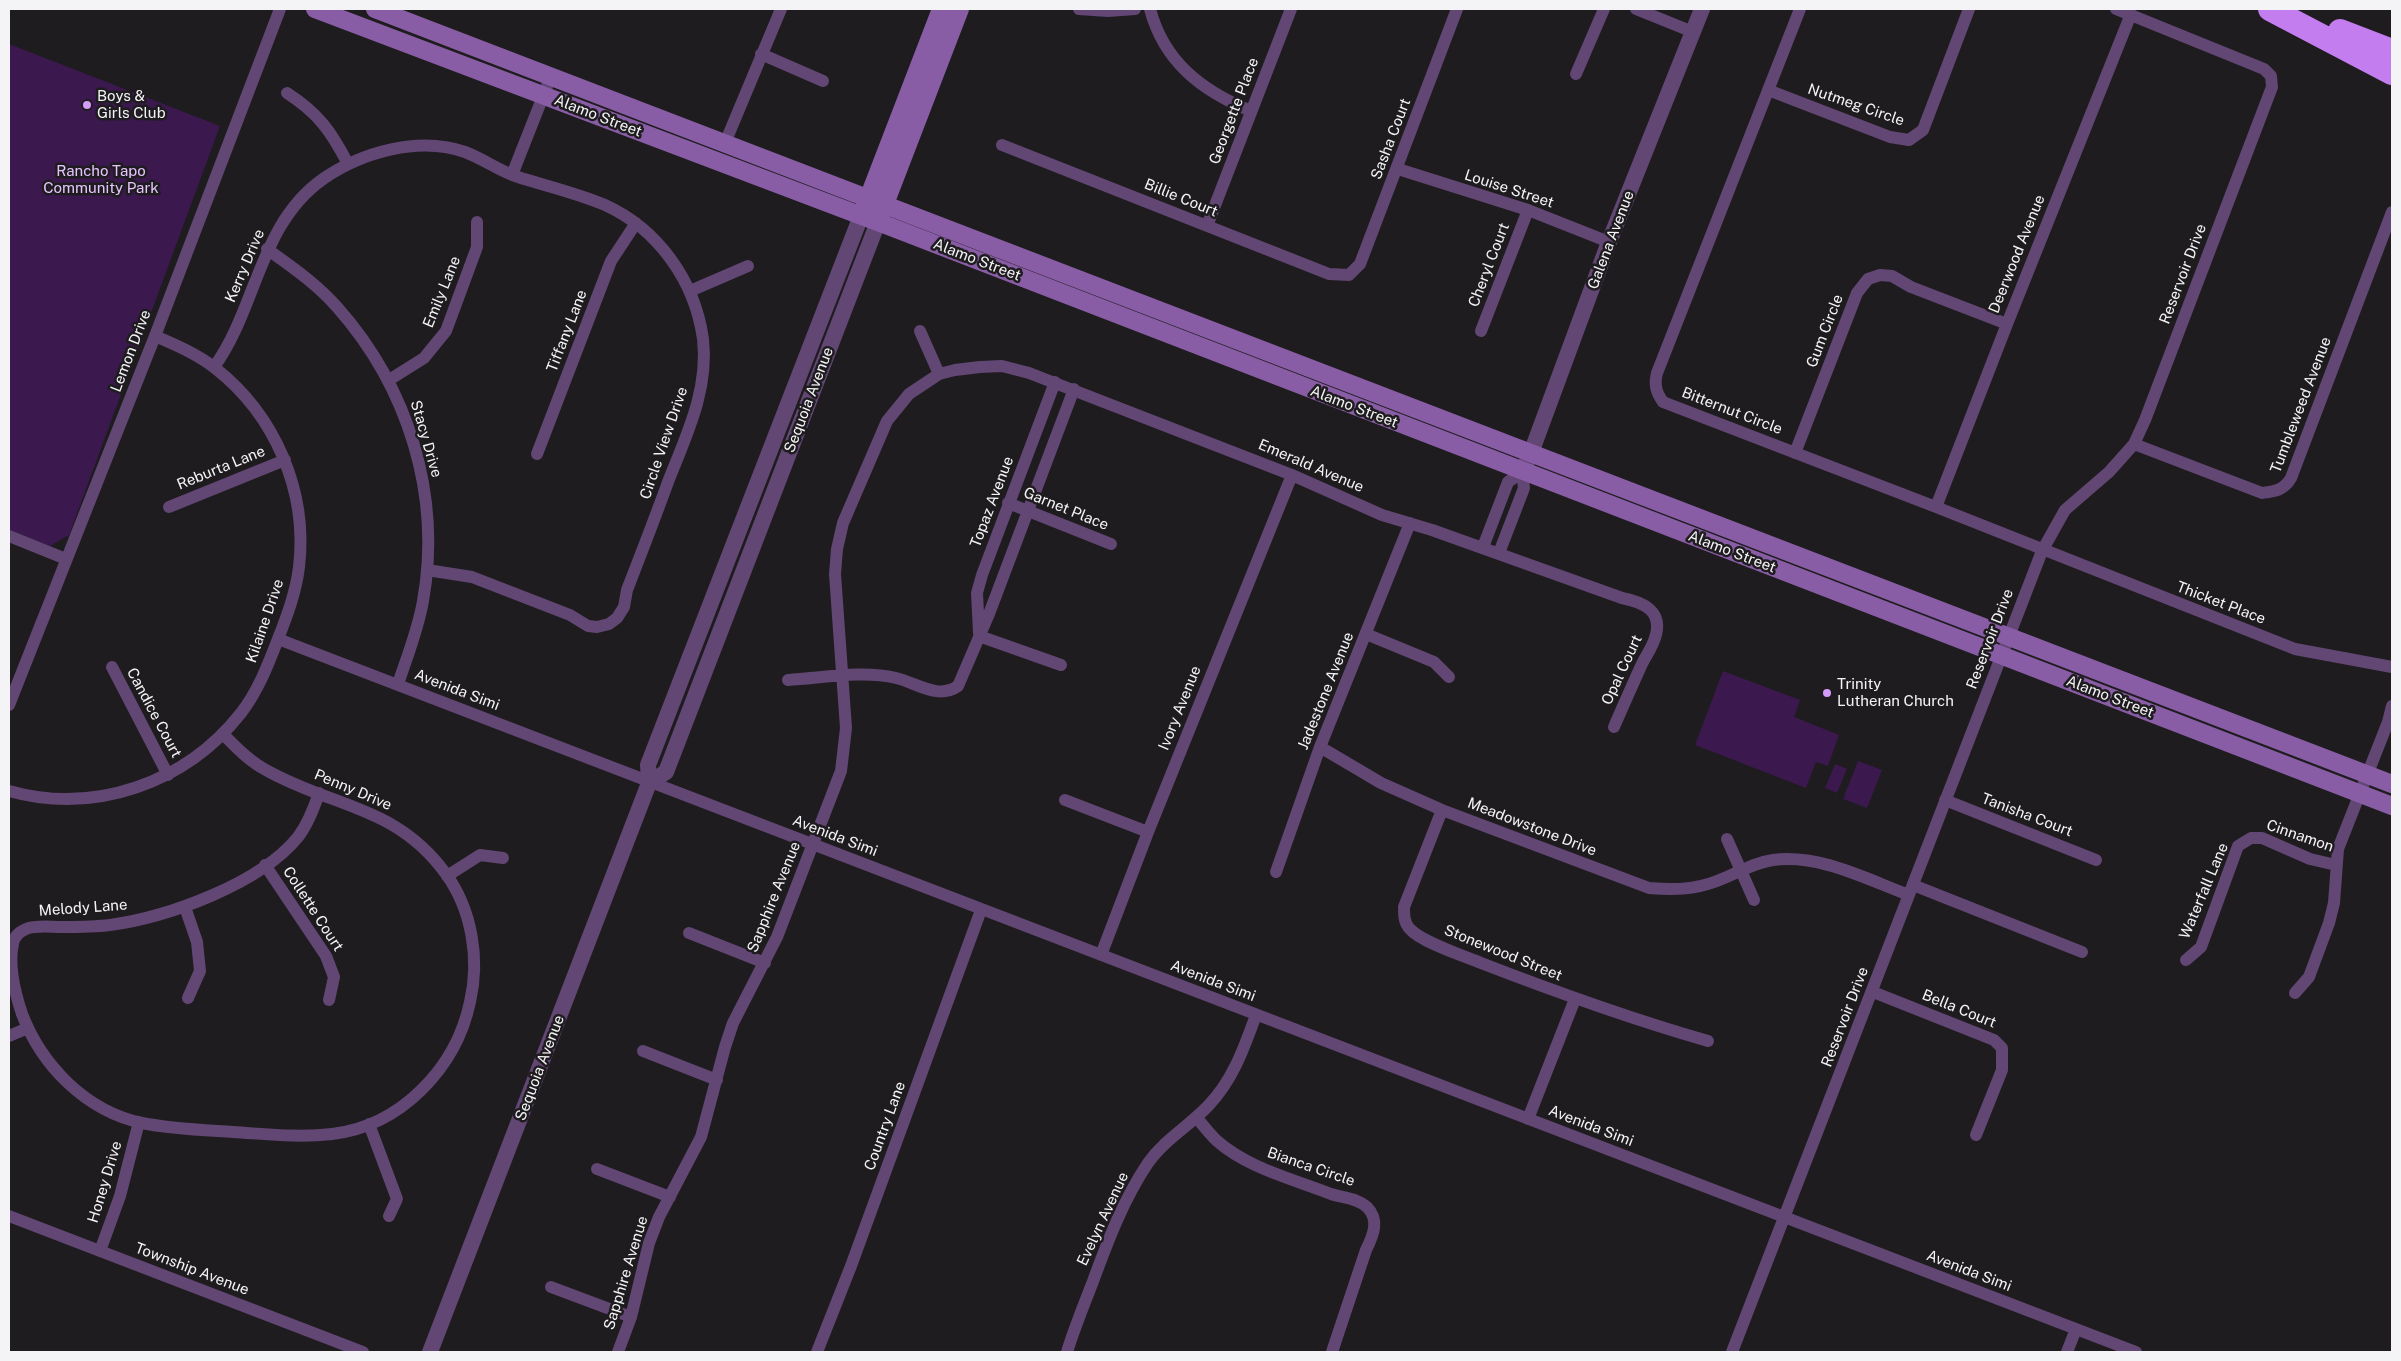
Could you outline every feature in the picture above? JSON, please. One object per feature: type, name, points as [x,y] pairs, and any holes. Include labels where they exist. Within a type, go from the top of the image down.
[{"type":"highway","points":[[2270,9],[2392,72]]},
{"type":"highway","points":[[2282,9],[2392,51]]},
{"type":"main road","name":"Alamo Street","points":[[315,9],[870,219],[2392,806]]},
{"type":"main road","name":"Alamo Street","points":[[375,9],[2392,784]]},
{"type":"main road","name":"Sequoia Avenue","points":[[870,219],[868,200],[941,9]]},
{"type":"main road","name":"Sequoia Avenue","points":[[870,219],[885,206],[960,9]]},
{"type":"street","name":"Lemon Drive","points":[[9,704],[155,336],[280,9]]},
{"type":"street","points":[[725,143],[781,9]]},
{"type":"street","points":[[1078,9],[1108,11],[1135,9]]},
{"type":"street","points":[[1150,9],[1161,40],[1184,71],[1206,89],[1226,101],[1251,112]]},
{"type":"street","name":"Georgette Place","points":[[1207,226],[1291,9]]},
{"type":"street","name":"Sasha Court","points":[[1349,275],[1360,264],[1398,169],[1457,9]]},
{"type":"street","points":[[1576,74],[1604,9]]},
{"type":"street","points":[[1636,9],[1693,32]]},
{"type":"street","name":"Galena Avenue","points":[[1483,547],[1508,482],[1522,472],[1531,453],[1610,242],[1702,9]]},
{"type":"street","name":"Bitternut Circle","points":[[1800,9],[1655,383],[1660,398],[1672,407],[1936,507],[2042,551]]},
{"type":"street","name":"Nutmeg Circle","points":[[1768,90],[1890,137],[1909,140],[1923,130],[1969,9]]},
{"type":"street","points":[[2116,9],[2131,14]]},
{"type":"street","name":"Reservoir Drive","points":[[1732,1352],[1873,992],[2042,551],[2065,510],[2109,472],[2134,444],[2145,420],[2272,87],[2271,76],[2264,70],[2131,14]]},
{"type":"street","name":"Deerwood Avenue","points":[[1936,507],[2131,14]]},
{"type":"street","points":[[761,54],[823,81]]},
{"type":"street","points":[[512,175],[551,76]]},
{"type":"street","points":[[287,93],[306,105],[323,121],[335,138],[348,164]]},
{"type":"street","name":"Billie Court","points":[[1002,145],[1329,274],[1349,275]]},
{"type":"street","name":"Kerry Drive","points":[[214,367],[233,337],[268,249],[281,224],[301,198],[323,179],[348,164],[388,150],[429,147],[465,152],[512,175]]},
{"type":"street","name":"Louise Street","points":[[1398,169],[1528,210],[1610,242]]},
{"type":"street","name":"Circle View Drive","points":[[427,570],[457,573],[472,578],[570,615],[588,626],[604,626],[617,618],[624,607],[627,590],[700,397],[703,372],[703,340],[698,314],[690,291],[668,255],[636,223],[603,204],[512,175]]},
{"type":"street","name":"Cheryl Court","points":[[1481,331],[1528,210]]},
{"type":"street","name":"Tumbleweed Avenue","points":[[2134,444],[2262,493],[2276,491],[2286,486],[2291,478],[2392,212]]},
{"type":"street","name":"Sequoia Avenue","points":[[430,1352],[649,783],[666,772],[870,219]]},
{"type":"street","name":"Emily Lane","points":[[389,380],[424,358],[446,331],[477,247],[477,222]]},
{"type":"street","name":"Tiffany Lane","points":[[537,454],[611,261],[636,223]]},
{"type":"street","name":"Stacy Drive","points":[[268,249],[303,275],[336,306],[364,339],[389,380],[407,421],[421,470],[428,520],[427,570],[417,628],[398,684]]},
{"type":"street","points":[[690,291],[748,266]]},
{"type":"street","name":"Gum Circle","points":[[1795,453],[1857,292],[1868,279],[1880,275],[1892,276],[1910,287],[2007,324]]},
{"type":"street","points":[[920,331],[939,374]]},
{"type":"street","name":"Kilaine Drive","points":[[9,791],[54,799],[100,797],[125,792],[168,775],[195,758],[222,734],[242,712],[257,688],[278,638],[295,589],[300,547],[297,503],[285,460],[271,431],[255,408],[235,385],[214,367],[183,348],[155,336]]},
{"type":"street","name":"Emerald Avenue","points":[[939,374],[980,366],[1002,366],[1055,382],[1292,474],[1382,515],[1483,547],[1622,598],[1639,601],[1652,611],[1657,626]]},
{"type":"street","name":"Sapphire Avenue","points":[[618,1352],[631,1317],[649,1243],[701,1137],[733,1023],[765,963],[841,771],[845,747],[835,574],[837,548],[843,523],[887,421],[909,394],[939,374]]},
{"type":"street","name":"Topaz Avenue","points":[[979,636],[977,593],[1008,504],[1055,382]]},
{"type":"street","name":"Topaz Avenue","points":[[788,680],[874,675],[894,677],[942,693],[958,686],[1074,389]]},
{"type":"street","name":"Reburta Lane","points":[[169,506],[285,460]]},
{"type":"street","name":"Galena Avenue","points":[[1499,553],[1524,488],[1522,472]]},
{"type":"street","name":"Ivory Avenue","points":[[1101,955],[1148,832],[1292,474]]},
{"type":"street","name":"Garnet Place","points":[[1008,504],[1111,544]]},
{"type":"street","name":"Jadestone Avenue","points":[[1276,872],[1320,747],[1410,523]]},
{"type":"street","points":[[9,536],[66,559]]},
{"type":"street","name":"Thicket Place","points":[[2042,551],[2294,649],[2392,667]]},
{"type":"street","name":"Opal Court","points":[[1614,727],[1645,656],[1655,639],[1657,626]]},
{"type":"street","points":[[1366,634],[1434,662],[1449,677]]},
{"type":"street","points":[[979,636],[1061,665]]},
{"type":"street","name":"Avenida Simi","points":[[278,638],[649,783],[813,844],[980,910],[2136,1352]]},
{"type":"street","name":"Candice Court","points":[[112,667],[168,775]]},
{"type":"street","points":[[2295,993],[2309,977],[2329,923],[2334,903],[2338,849],[2368,775],[2392,706]]},
{"type":"street","name":"Penny Drive","points":[[140,1122],[169,1127],[302,1136],[336,1134],[368,1124],[400,1108],[429,1083],[453,1051],[466,1020],[474,986],[473,945],[464,908],[447,876],[426,850],[398,827],[372,813],[262,768],[222,734]]},
{"type":"street","name":"Meadowstone Drive","points":[[1320,747],[1381,783],[1442,810],[1649,888],[1671,890],[1696,888],[1717,881],[1741,869],[1774,860],[1810,861],[1911,890],[2082,952]]},
{"type":"street","name":"Melody Lane","points":[[140,1122],[104,1109],[72,1087],[46,1059],[28,1028],[18,1002],[13,974],[12,946],[20,932],[35,927],[108,925],[143,919],[185,907],[226,889],[265,865],[284,851],[299,836],[310,817],[320,792]]},
{"type":"street","points":[[1065,800],[1148,832]]},
{"type":"street","name":"Tanisha Court","points":[[1945,800],[2096,860]]},
{"type":"street","name":"Stonewood Street","points":[[1442,810],[1404,907],[1404,918],[1409,928],[1419,936],[1460,954],[1575,999],[1642,1022],[1708,1041]]},
{"type":"street","name":"Cinnamon","points":[[2253,838],[2270,840],[2281,848],[2310,859],[2336,865]]},
{"type":"street","name":"Waterfall Lane","points":[[2186,960],[2201,947],[2238,846],[2244,841],[2253,838]]},
{"type":"street","points":[[1727,839],[1754,900]]},
{"type":"street","points":[[447,876],[480,855],[503,858]]},
{"type":"street","name":"Collette Court","points":[[265,865],[326,956],[334,977],[329,1000]]},
{"type":"street","points":[[185,907],[196,942],[200,971],[188,998]]},
{"type":"street","name":"Country Lane","points":[[816,1352],[851,1266],[980,910]]},
{"type":"street","points":[[689,933],[765,963]]},
{"type":"street","name":"Bella Court","points":[[1873,992],[1994,1040],[2002,1048],[2004,1059],[2002,1070],[1976,1135]]},
{"type":"street","points":[[1528,1119],[1575,999]]},
{"type":"street","name":"Evelyn Avenue","points":[[1067,1352],[1105,1249],[1123,1208],[1155,1154],[1208,1106],[1227,1082],[1239,1060],[1256,1015]]},
{"type":"street","points":[[9,1036],[28,1028]]},
{"type":"street","points":[[643,1051],[717,1080]]},
{"type":"street","name":"Bianca Circle","points":[[1196,1117],[1216,1140],[1239,1157],[1337,1196],[1356,1200],[1367,1207],[1373,1217],[1373,1236],[1366,1250],[1332,1352]]},
{"type":"street","name":"Honey Drive","points":[[100,1251],[120,1196],[140,1122]]},
{"type":"street","points":[[368,1124],[397,1199],[389,1216]]},
{"type":"street","points":[[597,1169],[670,1197]]},
{"type":"street","name":"Township Avenue","points":[[9,1216],[335,1347],[363,1352]]},
{"type":"street","points":[[552,1287],[631,1317]]},
{"type":"street","points":[[2067,1352],[2076,1329]]},
{"type":"green space","name":"Rancho Tapo Community Park","points":[[9,44],[220,126],[69,535],[50,546],[9,530]]},
{"type":"green space","points":[[1723,671],[1800,700],[1794,717],[1839,735],[1828,766],[1816,762],[1806,788],[1695,745]]},
{"type":"green space","points":[[1858,761],[1882,770],[1867,808],[1843,799]]},
{"type":"green space","points":[[1835,764],[1847,769],[1837,793],[1825,788]]},
{"type":"place","name":"Boys & Girls Club","points":[[87,105]]},
{"type":"place","name":"Trinity Lutheran Church","points":[[1827,693]]}]
